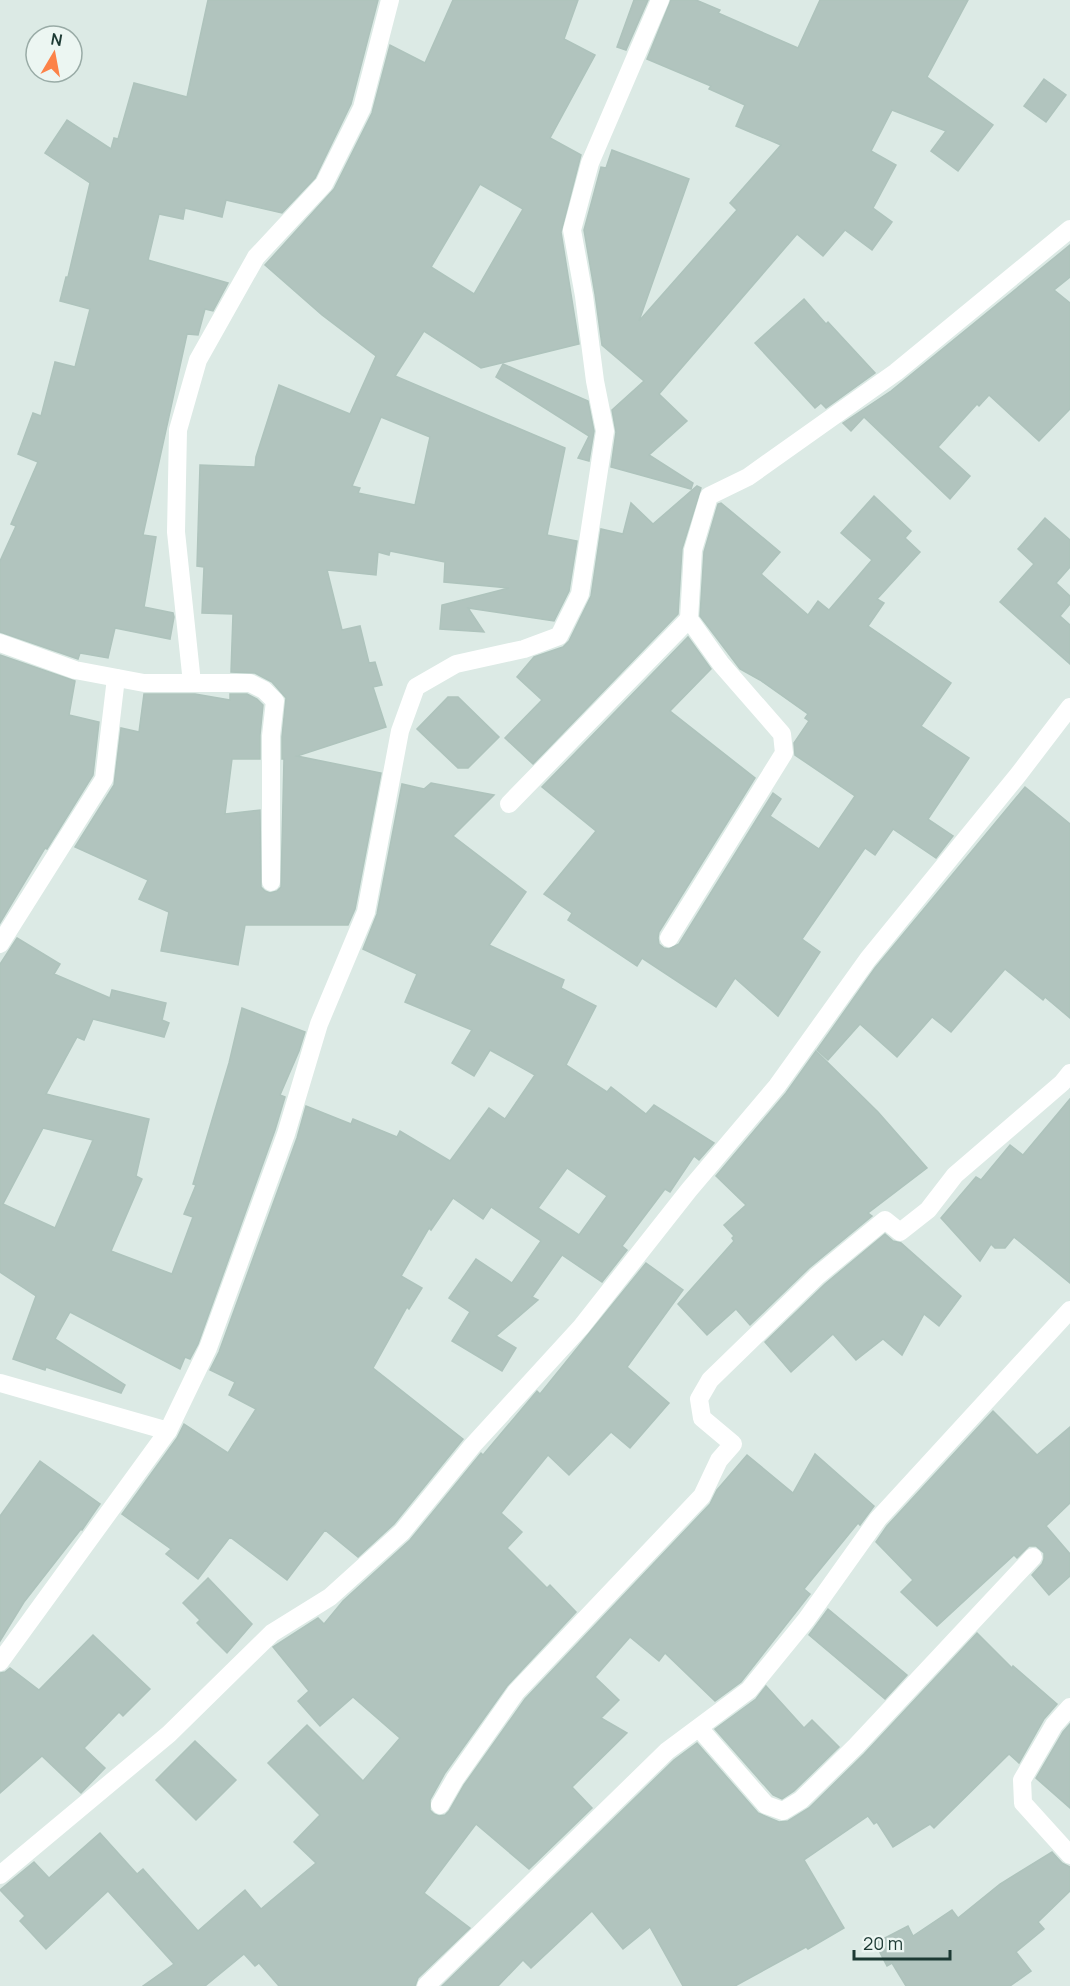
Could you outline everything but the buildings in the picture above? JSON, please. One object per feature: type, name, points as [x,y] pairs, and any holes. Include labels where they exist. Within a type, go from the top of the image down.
[{"type":"street","points":[[192,683],[176,520],[178,430],[198,360],[256,256],[324,184],[362,108],[390,0]]},
{"type":"street","points":[[0,1662],[168,1431],[208,1348],[286,1134],[319,1024],[366,912],[400,731],[416,687],[456,664],[524,650],[559,636],[580,594],[605,431],[572,230],[590,163],[660,0]]},
{"type":"street","points":[[509,804],[688,619],[693,550],[709,496],[748,477],[896,372],[1070,229]]},
{"type":"street","points":[[669,938],[784,753],[782,734],[722,664],[688,619]]},
{"type":"street","points":[[0,643],[75,670],[144,683],[250,683],[264,690],[275,701],[271,736],[271,882]]},
{"type":"street","points":[[0,944],[104,779],[116,678]]},
{"type":"street","points":[[0,1875],[169,1734],[272,1633],[330,1597],[402,1532],[473,1445],[581,1327],[689,1190],[777,1086],[868,959],[1018,775],[1070,707]]},
{"type":"street","points":[[440,1805],[455,1779],[516,1692],[702,1496],[719,1460],[733,1444],[702,1418],[699,1399],[710,1380],[817,1276],[885,1220],[900,1232],[928,1210],[955,1175],[1062,1083],[1070,1073]]},
{"type":"street","points":[[426,1986],[668,1751],[749,1690],[806,1620],[878,1519],[1070,1310]]},
{"type":"street","points":[[0,1383],[168,1431]]},
{"type":"street","points":[[699,1728],[766,1805],[783,1811],[801,1800],[856,1746],[1033,1557]]},
{"type":"street","points":[[1070,1707],[1054,1725],[1022,1780],[1023,1803],[1070,1855]]}]
